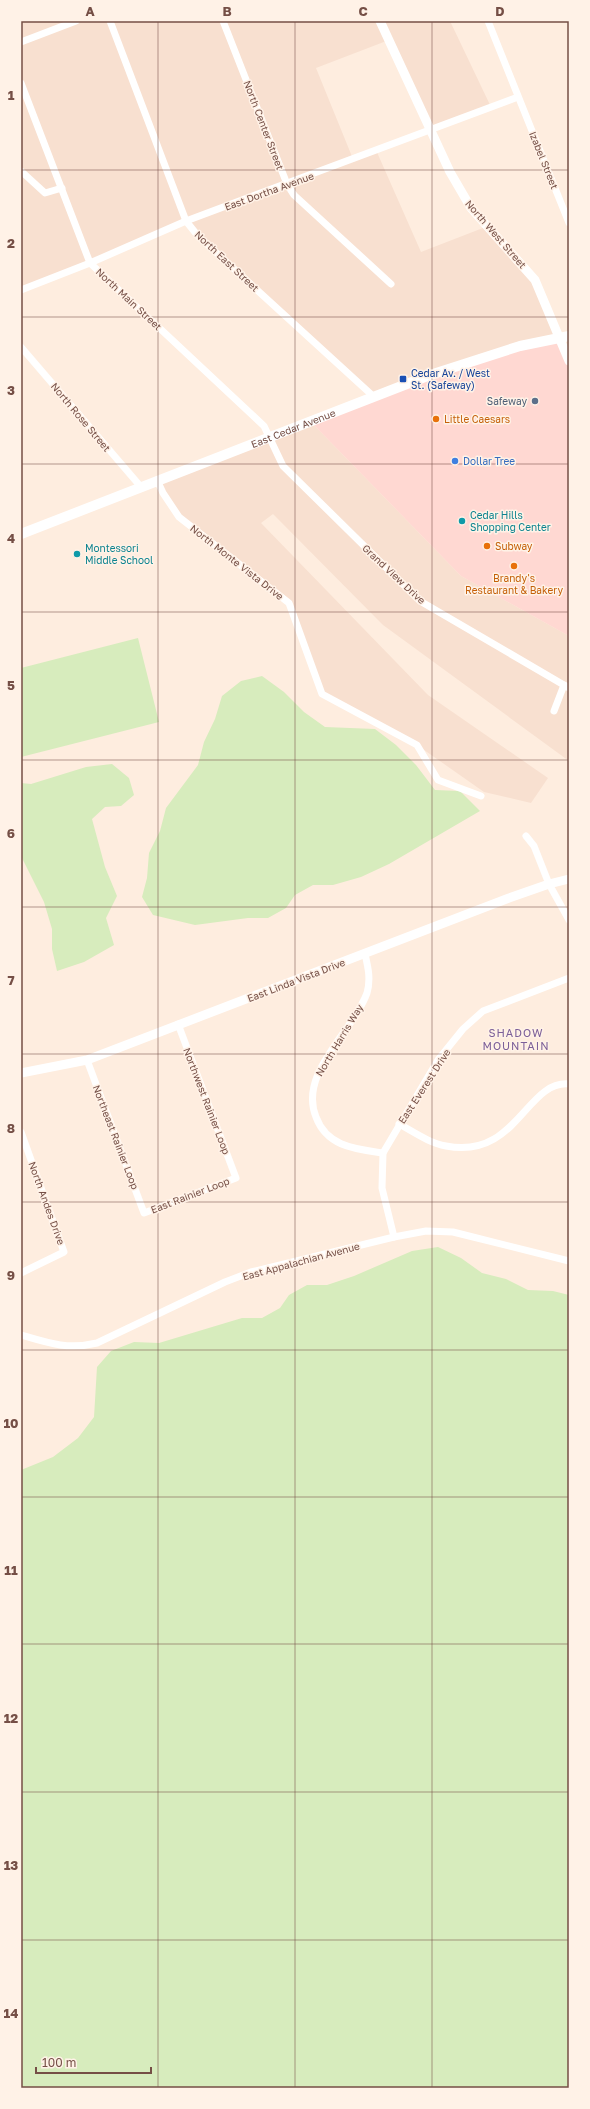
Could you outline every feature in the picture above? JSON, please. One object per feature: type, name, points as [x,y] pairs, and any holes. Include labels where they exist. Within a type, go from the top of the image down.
[{"type":"main road","name":"East Cedar Avenue","points":[[21,534],[373,396],[497,352],[564,337]]},
{"type":"street","points":[[21,42],[76,21]]},
{"type":"street","name":"North East Street","points":[[110,21],[186,221],[198,236],[373,396]]},
{"type":"street","name":"North Center Street","points":[[223,21],[287,184],[294,195],[391,284]]},
{"type":"street","name":"North West Street","points":[[380,21],[450,172],[471,208],[535,280],[564,337],[569,361]]},
{"type":"street","name":"Izabel Street","points":[[488,21],[569,223]]},
{"type":"street","name":"North Main Street","points":[[21,82],[90,263],[264,426],[269,438]]},
{"type":"street","name":"East Dortha Avenue","points":[[21,290],[90,263],[186,221],[518,96]]},
{"type":"street","points":[[21,171],[45,192],[62,188]]},
{"type":"street","name":"North Rose Street","points":[[21,347],[141,487]]},
{"type":"street","name":"Grand View Drive","points":[[269,438],[282,466],[293,478],[420,601],[567,687]]},
{"type":"street","name":"North Monte Vista Drive","points":[[157,480],[163,493],[179,517],[289,603],[322,694],[417,745],[438,780],[481,796]]},
{"type":"street","points":[[554,711],[567,687]]},
{"type":"street","points":[[526,836],[534,846],[549,884],[569,920]]},
{"type":"street","name":"East Linda Vista Drive","points":[[21,1073],[87,1060],[178,1024],[549,884],[569,880]]},
{"type":"street","name":"North Harris Way","points":[[365,954],[369,971],[367,992],[358,1011],[316,1076],[312,1090],[312,1102],[318,1123],[331,1139],[353,1149],[383,1153]]},
{"type":"street","name":"East Everest Drive","points":[[394,1237],[382,1188],[383,1153],[438,1060],[472,1019],[483,1011],[569,978]]},
{"type":"street","name":"Northwest Rainier Loop","points":[[178,1024],[236,1178]]},
{"type":"street","name":"Northeast Rainier Loop","points":[[87,1060],[144,1213]]},
{"type":"street","points":[[399,1124],[431,1141],[446,1146],[480,1146],[493,1141],[506,1132],[536,1098],[550,1088],[569,1084]]},
{"type":"street","name":"North Andes Drive","points":[[21,1132],[64,1252],[21,1273]]},
{"type":"street","name":"East Rainier Loop","points":[[144,1213],[236,1178]]},
{"type":"street","name":"East Appalachian Avenue","points":[[21,1335],[67,1347],[81,1347],[96,1343],[225,1282],[251,1272],[394,1237],[426,1231],[453,1232],[569,1261]]},
{"type":"shaded area","points":[[21,21],[450,21],[491,107],[430,130],[389,40],[316,68],[353,159],[376,150],[421,252],[488,226],[522,263],[559,338],[373,396],[186,221],[21,290]]},
{"type":"shaded area","points":[[559,338],[569,361],[569,636],[461,576],[310,421],[373,396]]},
{"type":"shaded area","points":[[310,421],[461,576],[569,636],[569,761],[383,625],[273,514],[261,523],[428,695],[548,778],[531,803],[484,792],[417,745],[322,694],[289,603],[179,517],[157,480]]},
{"type":"green space","points":[[138,638],[159,722],[21,757],[21,668]]},
{"type":"green space","points":[[262,676],[284,692],[304,712],[325,727],[375,729],[396,745],[416,765],[435,790],[460,791],[480,811],[389,864],[361,877],[333,885],[313,885],[295,895],[286,908],[268,918],[248,918],[195,925],[153,915],[142,897],[147,878],[149,853],[160,831],[166,808],[198,765],[204,742],[215,719],[222,696],[241,681]]},
{"type":"green space","points":[[112,764],[129,778],[134,795],[121,806],[105,807],[92,819],[105,867],[117,896],[106,918],[114,945],[84,962],[57,971],[52,949],[52,929],[44,902],[21,856],[21,783],[31,784],[86,767]]},
{"type":"green space","points":[[438,1247],[461,1258],[482,1273],[506,1279],[528,1290],[553,1291],[569,1295],[569,2088],[21,2088],[21,1470],[53,1457],[78,1438],[94,1417],[97,1367],[111,1351],[134,1342],[159,1343],[242,1318],[262,1318],[280,1308],[289,1295],[307,1285],[327,1285],[354,1276],[412,1251]]},
{"type":"place","name":"Cedar Av. / West St. (Safeway)","points":[[403,379]]},
{"type":"place","name":"Safeway","points":[[535,401]]},
{"type":"place","name":"Little Caesars","points":[[436,419]]},
{"type":"place","name":"Dollar Tree","points":[[455,461]]},
{"type":"place","name":"Cedar Hills Shopping Center","points":[[462,521]]},
{"type":"place","name":"Subway","points":[[487,546]]},
{"type":"place","name":"Montessori Middle School","points":[[77,554]]},
{"type":"place","name":"Brandy's Restaurant & Bakery","points":[[514,566]]},
{"type":"district","name":"SHADOW MOUNTAIN","points":[[516,1038]]}]
